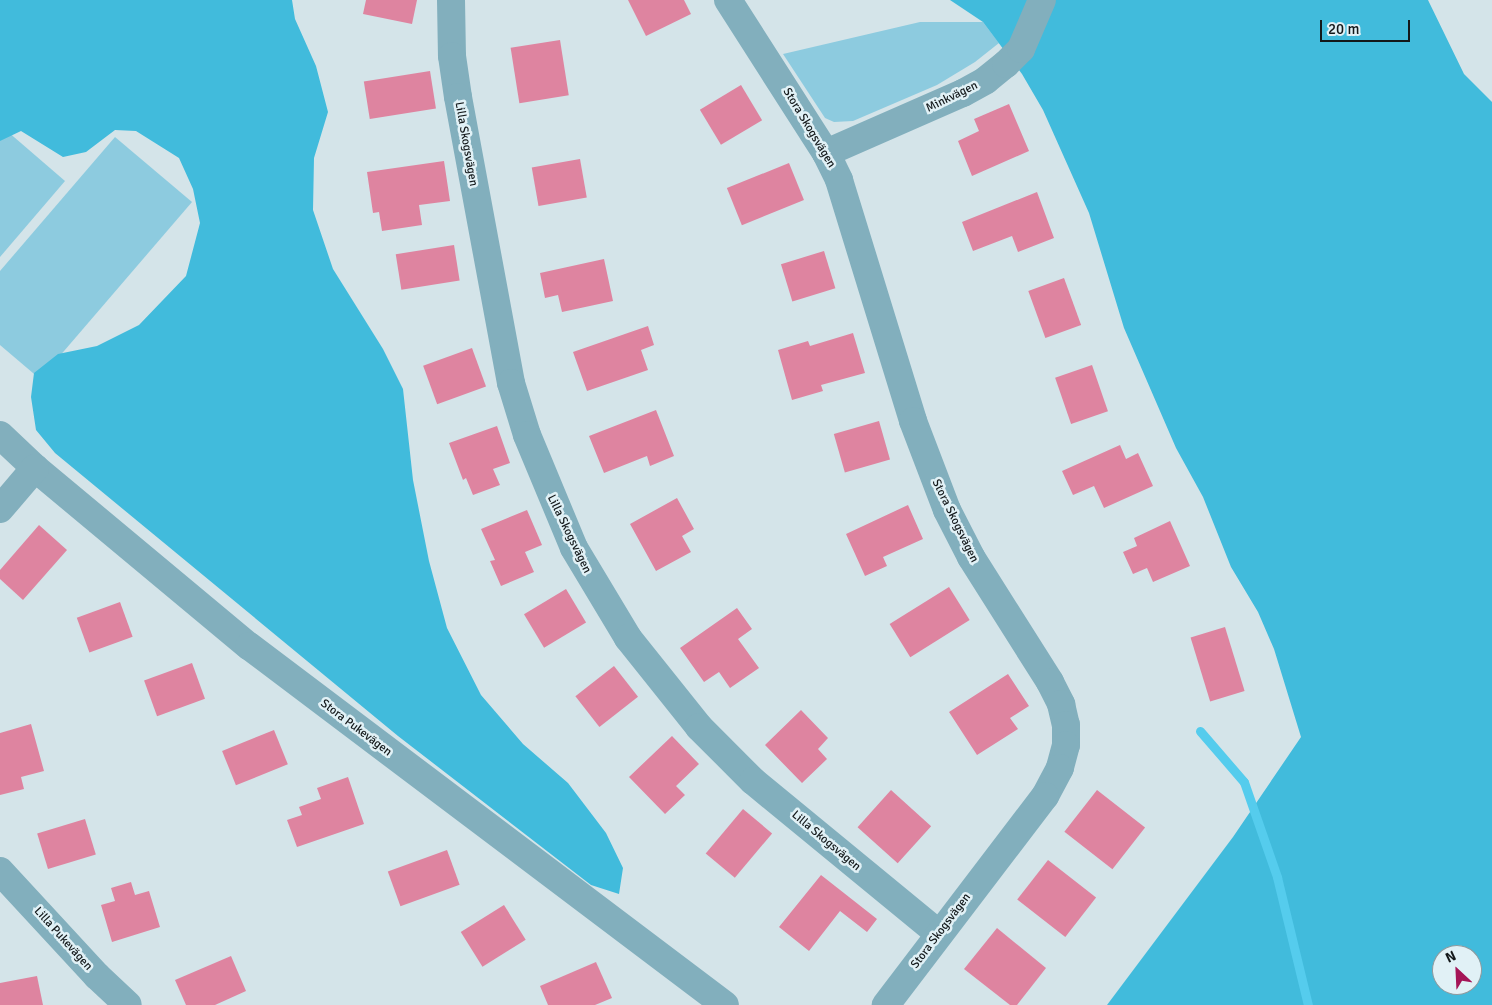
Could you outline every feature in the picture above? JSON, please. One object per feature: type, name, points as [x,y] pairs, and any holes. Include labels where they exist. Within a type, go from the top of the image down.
[{"type":"street","name":"Lilla Skogsvägen","points":[[451,0],[452,56],[458,97],[511,383],[527,436],[574,548],[628,638],[668,691],[705,733],[753,781],[938,934]]},
{"type":"street","name":"Stora Skogsvägen","points":[[728,0],[826,153],[838,180],[913,421],[944,502],[971,557],[1050,682],[1061,704],[1066,725],[1066,745],[1060,768],[1045,796],[938,934],[886,1005]]},
{"type":"street","name":"Minkvägen","points":[[826,153],[963,93],[986,80],[1021,49],[1042,0]]},
{"type":"street","name":"Stora Pukevägen","points":[[0,435],[35,468],[249,646],[725,1005]]},
{"type":"street","points":[[0,509],[35,468]]},
{"type":"street","name":"Lilla Pukevägen","points":[[0,871],[97,976],[128,1005]]},
{"type":"shaded area","points":[[0,0],[292,0],[295,19],[316,66],[328,112],[314,158],[313,210],[333,269],[383,349],[403,389],[413,480],[429,561],[447,628],[481,695],[523,744],[568,783],[606,833],[623,868],[619,894],[591,885],[398,736],[55,453],[36,430],[31,397],[34,373],[58,354],[97,346],[139,325],[186,276],[200,223],[193,189],[179,158],[136,131],[115,130],[86,152],[63,157],[21,131],[0,141]]},
{"type":"shaded area","points":[[950,0],[1428,0],[1464,74],[1492,102],[1492,1005],[1107,1005],[1233,837],[1301,737],[1274,649],[1258,612],[1231,567],[1203,497],[1176,448],[1124,328],[1089,213],[1043,110],[1022,74],[983,22]]},
{"type":"shaded area","points":[[920,22],[983,22],[999,43],[975,62],[937,85],[853,121],[834,122],[825,118],[783,54]]},
{"type":"shaded area","points":[[7,131],[65,181],[0,257],[0,140]]},
{"type":"shaded area","points":[[115,137],[192,202],[40,379],[0,345],[0,271]]},
{"type":"building","points":[[366,0],[417,0],[412,24],[363,14]]},
{"type":"building","points":[[628,0],[684,0],[691,14],[646,36]]},
{"type":"building","points":[[560,40],[569,95],[519,103],[511,48]]},
{"type":"building","points":[[430,71],[436,109],[370,119],[364,81]]},
{"type":"building","points":[[741,85],[762,120],[721,145],[700,110]]},
{"type":"building","points":[[1009,104],[1029,151],[972,176],[958,141],[979,131],[974,119]]},
{"type":"building","points":[[580,159],[587,197],[539,206],[532,168]]},
{"type":"building","points":[[444,161],[450,201],[419,205],[422,225],[382,231],[379,212],[373,213],[367,172]]},
{"type":"building","points":[[789,163],[804,200],[742,225],[727,188]]},
{"type":"building","points":[[1037,192],[1054,238],[1018,252],[1012,236],[973,251],[962,222]]},
{"type":"building","points":[[454,245],[460,281],[401,290],[396,254]]},
{"type":"building","points":[[824,251],[835,288],[792,301],[781,264]]},
{"type":"building","points":[[604,259],[613,301],[562,312],[558,295],[545,298],[540,273]]},
{"type":"building","points":[[1064,278],[1081,325],[1045,338],[1028,291]]},
{"type":"building","points":[[648,326],[654,345],[641,350],[648,370],[587,391],[573,352]]},
{"type":"building","points":[[853,333],[865,373],[821,385],[823,391],[792,400],[778,350],[808,341],[810,346]]},
{"type":"building","points":[[472,348],[486,387],[437,404],[423,366]]},
{"type":"building","points":[[1092,365],[1108,411],[1071,424],[1055,378]]},
{"type":"building","points":[[656,410],[674,456],[650,466],[647,456],[604,473],[589,436]]},
{"type":"building","points":[[879,421],[890,459],[845,472],[834,434]]},
{"type":"building","points":[[497,426],[510,463],[493,469],[500,485],[473,495],[466,478],[463,480],[449,443]]},
{"type":"building","points":[[1120,445],[1126,459],[1138,453],[1153,486],[1104,508],[1094,486],[1073,495],[1062,471]]},
{"type":"building","points":[[677,498],[694,529],[682,536],[691,552],[656,571],[630,524]]},
{"type":"building","points":[[908,505],[923,539],[883,557],[887,566],[865,576],[846,534]]},
{"type":"building","points":[[527,510],[542,545],[525,552],[534,572],[501,586],[490,561],[495,560],[481,529]]},
{"type":"building","points":[[1170,521],[1190,566],[1153,582],[1147,568],[1133,574],[1123,552],[1137,546],[1134,538]]},
{"type":"building","points":[[39,525],[67,550],[23,600],[0,579],[0,570]]},
{"type":"building","points":[[949,587],[970,620],[910,657],[890,624]]},
{"type":"building","points":[[566,589],[586,622],[544,648],[524,614]]},
{"type":"building","points":[[120,602],[133,637],[89,653],[77,618]]},
{"type":"building","points":[[737,608],[752,629],[738,639],[759,668],[730,688],[719,672],[704,682],[680,648]]},
{"type":"building","points":[[1225,627],[1245,691],[1210,702],[1191,638]]},
{"type":"building","points":[[192,663],[205,699],[157,716],[144,680]]},
{"type":"building","points":[[614,666],[638,697],[599,727],[575,696]]},
{"type":"building","points":[[1008,674],[1029,706],[1010,718],[1018,729],[977,755],[949,712]]},
{"type":"building","points":[[801,710],[828,738],[818,749],[827,759],[802,783],[765,745]]},
{"type":"building","points":[[31,724],[44,771],[21,777],[24,789],[0,795],[0,733]]},
{"type":"building","points":[[274,730],[288,764],[236,785],[222,751]]},
{"type":"building","points":[[672,736],[699,764],[676,786],[685,795],[665,814],[629,777]]},
{"type":"building","points":[[348,777],[364,824],[297,847],[287,820],[302,815],[299,807],[321,799],[317,788]]},
{"type":"building","points":[[891,790],[931,826],[898,863],[858,827]]},
{"type":"building","points":[[1097,790],[1145,828],[1112,869],[1064,832]]},
{"type":"building","points":[[743,809],[772,833],[735,878],[706,853]]},
{"type":"building","points":[[85,819],[96,854],[48,869],[37,834]]},
{"type":"building","points":[[447,850],[460,885],[400,906],[388,872]]},
{"type":"building","points":[[1048,860],[1096,898],[1065,937],[1017,899]]},
{"type":"building","points":[[821,875],[877,919],[867,932],[840,911],[809,951],[779,927]]},
{"type":"building","points":[[131,882],[135,895],[149,891],[160,927],[112,942],[101,905],[115,901],[111,888]]},
{"type":"building","points":[[504,905],[526,940],[482,967],[461,932]]},
{"type":"building","points":[[997,928],[1046,968],[1017,1005],[1010,1005],[964,969]]},
{"type":"building","points":[[231,956],[246,991],[215,1005],[186,1005],[175,980]]},
{"type":"building","points":[[596,962],[612,998],[595,1005],[548,1005],[540,986]]},
{"type":"building","points":[[37,976],[43,1005],[0,1005],[0,983]]},
{"type":"waterway","points":[[1200,731],[1244,782],[1277,877],[1308,1005]]}]
